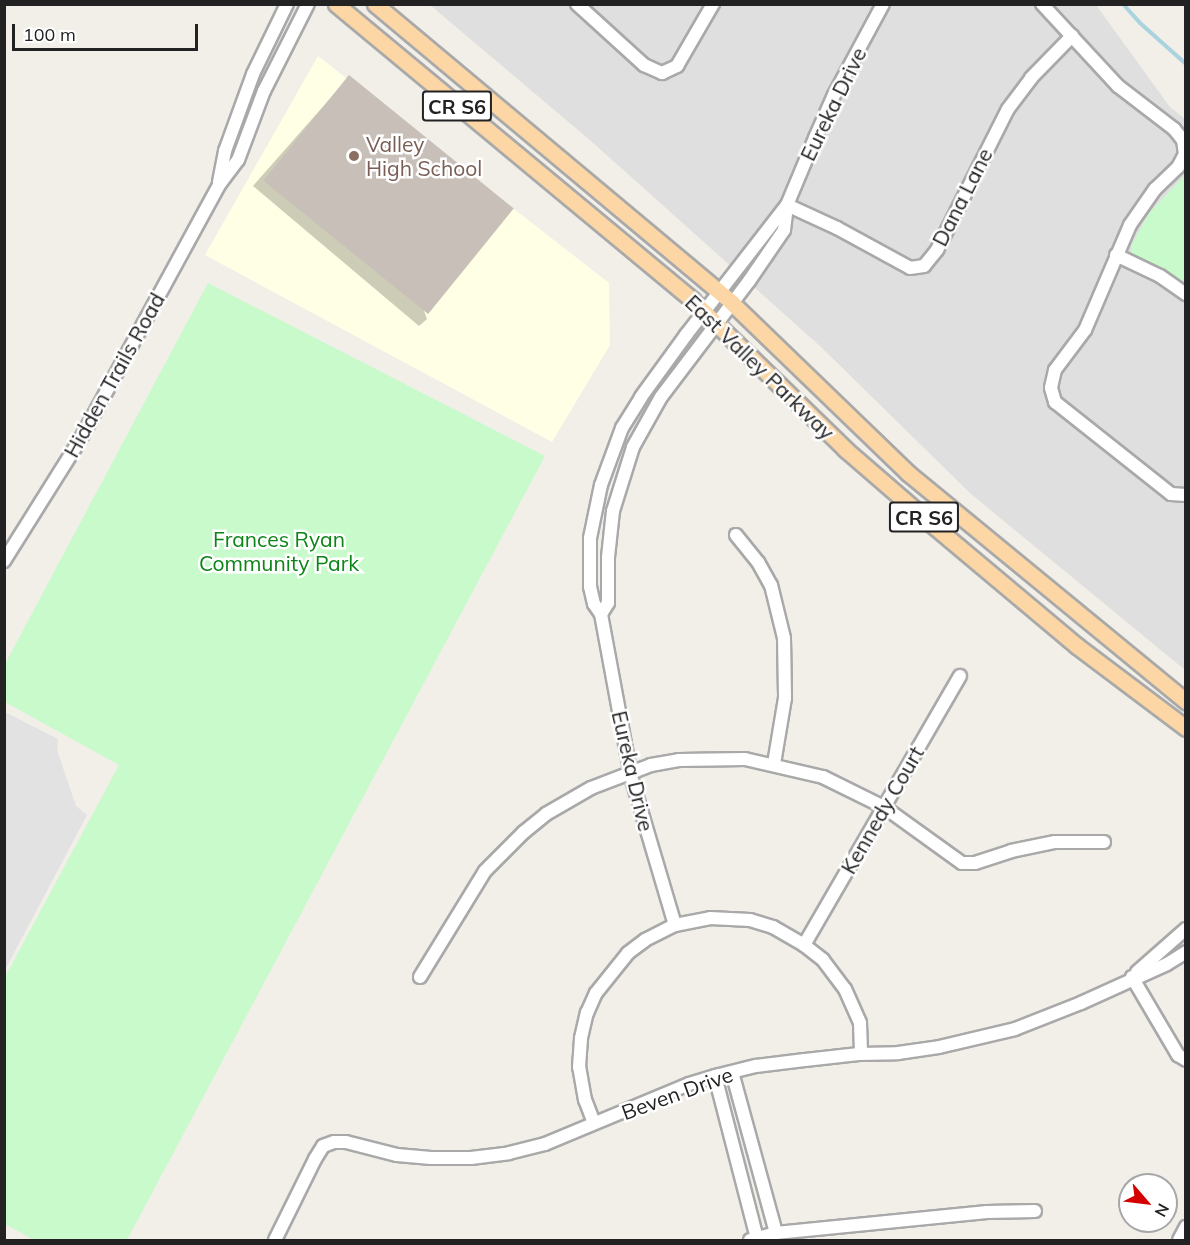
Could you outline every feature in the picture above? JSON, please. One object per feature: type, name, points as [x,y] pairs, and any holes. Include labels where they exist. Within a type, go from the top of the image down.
[{"type":"main road","name":"East Valley Parkway","points":[[336,4],[716,322],[869,470],[1077,646],[1185,728]]},
{"type":"main road","name":"East Valley Parkway","points":[[375,4],[732,303],[908,473],[1185,701]]},
{"type":"street","name":"Hidden Trails Road","points":[[219,185],[225,151],[254,74],[286,4]]},
{"type":"street","name":"Hidden Trails Road","points":[[4,561],[80,440],[219,185],[238,160],[264,91],[308,4]]},
{"type":"street","points":[[576,4],[644,65],[662,73],[677,66],[713,4]]},
{"type":"street","name":"Eureka Drive","points":[[675,925],[630,771],[601,614],[594,604],[590,587],[590,538],[601,485],[622,428],[641,397],[787,205],[834,95],[884,4]]},
{"type":"street","points":[[1042,4],[1118,86],[1156,118],[1174,129],[1184,140],[1185,154],[1178,167],[1155,189],[1136,216],[1116,255],[1085,330],[1055,370],[1051,388],[1055,402],[1171,494],[1185,495]]},
{"type":"street","name":"Dana Lane","points":[[787,205],[847,233],[910,268],[924,266],[937,250],[1008,110],[1031,78],[1072,36]]},
{"type":"street","name":"Eureka Drive","points":[[601,614],[608,603],[608,557],[613,511],[626,464],[661,397],[784,230],[787,205]]},
{"type":"street","points":[[1116,255],[1161,276],[1185,294]]},
{"type":"street","points":[[736,535],[758,562],[771,585],[784,638],[785,698],[774,764]]},
{"type":"street","name":"Kennedy Court","points":[[804,945],[960,676]]},
{"type":"street","points":[[420,976],[464,901],[485,871],[503,851],[561,805],[591,788],[630,771],[679,760],[745,759],[774,764],[843,785],[884,807],[962,862],[975,863],[1011,851],[1055,842],[1104,842]]},
{"type":"street","points":[[594,1123],[585,1100],[579,1067],[581,1038],[587,1013],[606,977],[628,953],[645,940],[675,925],[710,918],[750,920],[773,927],[804,945],[823,960],[845,989],[860,1023],[861,1054]]},
{"type":"street","name":"Beven Drive","points":[[1132,977],[1185,928]]},
{"type":"street","name":"Beven Drive","points":[[275,1240],[323,1146],[334,1142],[346,1142],[396,1155],[471,1158],[545,1144],[715,1076],[756,1066],[861,1054],[898,1053],[980,1039],[1044,1018],[1132,977],[1167,964],[1185,952]]},
{"type":"street","points":[[1132,977],[1178,1054],[1185,1060]]},
{"type":"street","points":[[732,1072],[776,1233]]},
{"type":"street","points":[[715,1076],[754,1239],[776,1233],[987,1212],[1035,1211]]},
{"type":"street","points":[[1179,1240],[1185,1227]]},
{"type":"shaded area","points":[[430,5],[1096,5],[1170,107],[1185,119],[1185,670],[971,494],[821,347],[591,141]]},
{"type":"shaded area","name":"Valley High School","points":[[318,56],[609,283],[610,345],[552,442],[205,255]]},
{"type":"shaded area","points":[[5,712],[58,739],[57,750],[76,806],[87,815],[5,970]]},
{"type":"green space","points":[[1185,175],[1185,287],[1131,253],[1132,244],[1149,213]]},
{"type":"green space","name":"Frances Ryan Community Park","points":[[208,283],[545,456],[127,1240],[34,1240],[5,1224],[5,977],[119,765],[5,702],[5,664]]},
{"type":"building","points":[[349,75],[514,208],[428,314],[263,181]]},
{"type":"waterway","points":[[1123,4],[1140,23],[1186,64]]},
{"type":"place","name":"Valley High School","points":[[354,156]]}]
